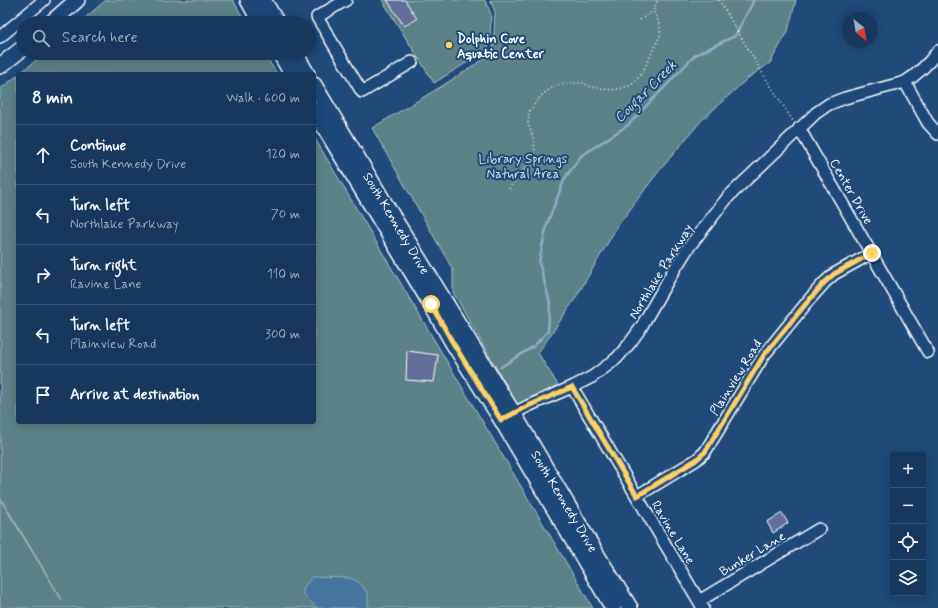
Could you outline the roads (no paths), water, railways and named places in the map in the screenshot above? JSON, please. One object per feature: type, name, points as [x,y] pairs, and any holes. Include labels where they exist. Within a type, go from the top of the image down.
[{"type":"main road","points":[[59,16],[77,0]]},
{"type":"main road","points":[[248,0],[258,16]]},
{"type":"main road","points":[[263,0],[273,16]]},
{"type":"main road","points":[[0,66],[16,53]]},
{"type":"main road","points":[[284,60],[291,72]]},
{"type":"main road","points":[[299,60],[307,72]]},
{"type":"main road","name":"South Kennedy Drive","points":[[316,88],[388,209],[507,416],[613,608]]},
{"type":"main road","name":"South Kennedy Drive","points":[[316,113],[453,343],[507,416],[630,608]]},
{"type":"street","points":[[25,16],[44,0]]},
{"type":"street","points":[[346,0],[317,17],[362,92],[412,62]]},
{"type":"street","points":[[0,37],[16,24]]},
{"type":"street","name":"Northlake Parkway","points":[[507,416],[592,377],[617,358],[640,329],[688,248],[728,197],[816,113],[829,104],[845,98],[904,82],[912,78],[938,51]]},
{"type":"street","points":[[904,82],[928,124],[938,134]]},
{"type":"street","name":"Center Drive","points":[[799,128],[928,352]]},
{"type":"street","name":"Plainview Road","points":[[637,496],[696,460],[705,452],[764,355],[809,300],[834,274],[872,253]]},
{"type":"street","name":"Ravine Lane","points":[[572,387],[701,604]]},
{"type":"street","name":"Bunker Lane","points":[[701,604],[820,529]]},
{"type":"water","points":[[312,577],[350,578],[359,582],[368,594],[368,608],[318,608],[307,599],[303,593],[304,587]]},
{"type":"waterway","name":"Cougar Creek","points":[[501,367],[534,346],[548,331],[550,303],[539,262],[547,224],[565,178],[581,156],[628,125],[695,55],[735,36],[754,0]]},
{"type":"place","name":"Dolphin Cove Aquatic Center","points":[[449,45]]},
{"type":"park label","name":"Library Springs Natural Area","points":[[523,166]]}]
